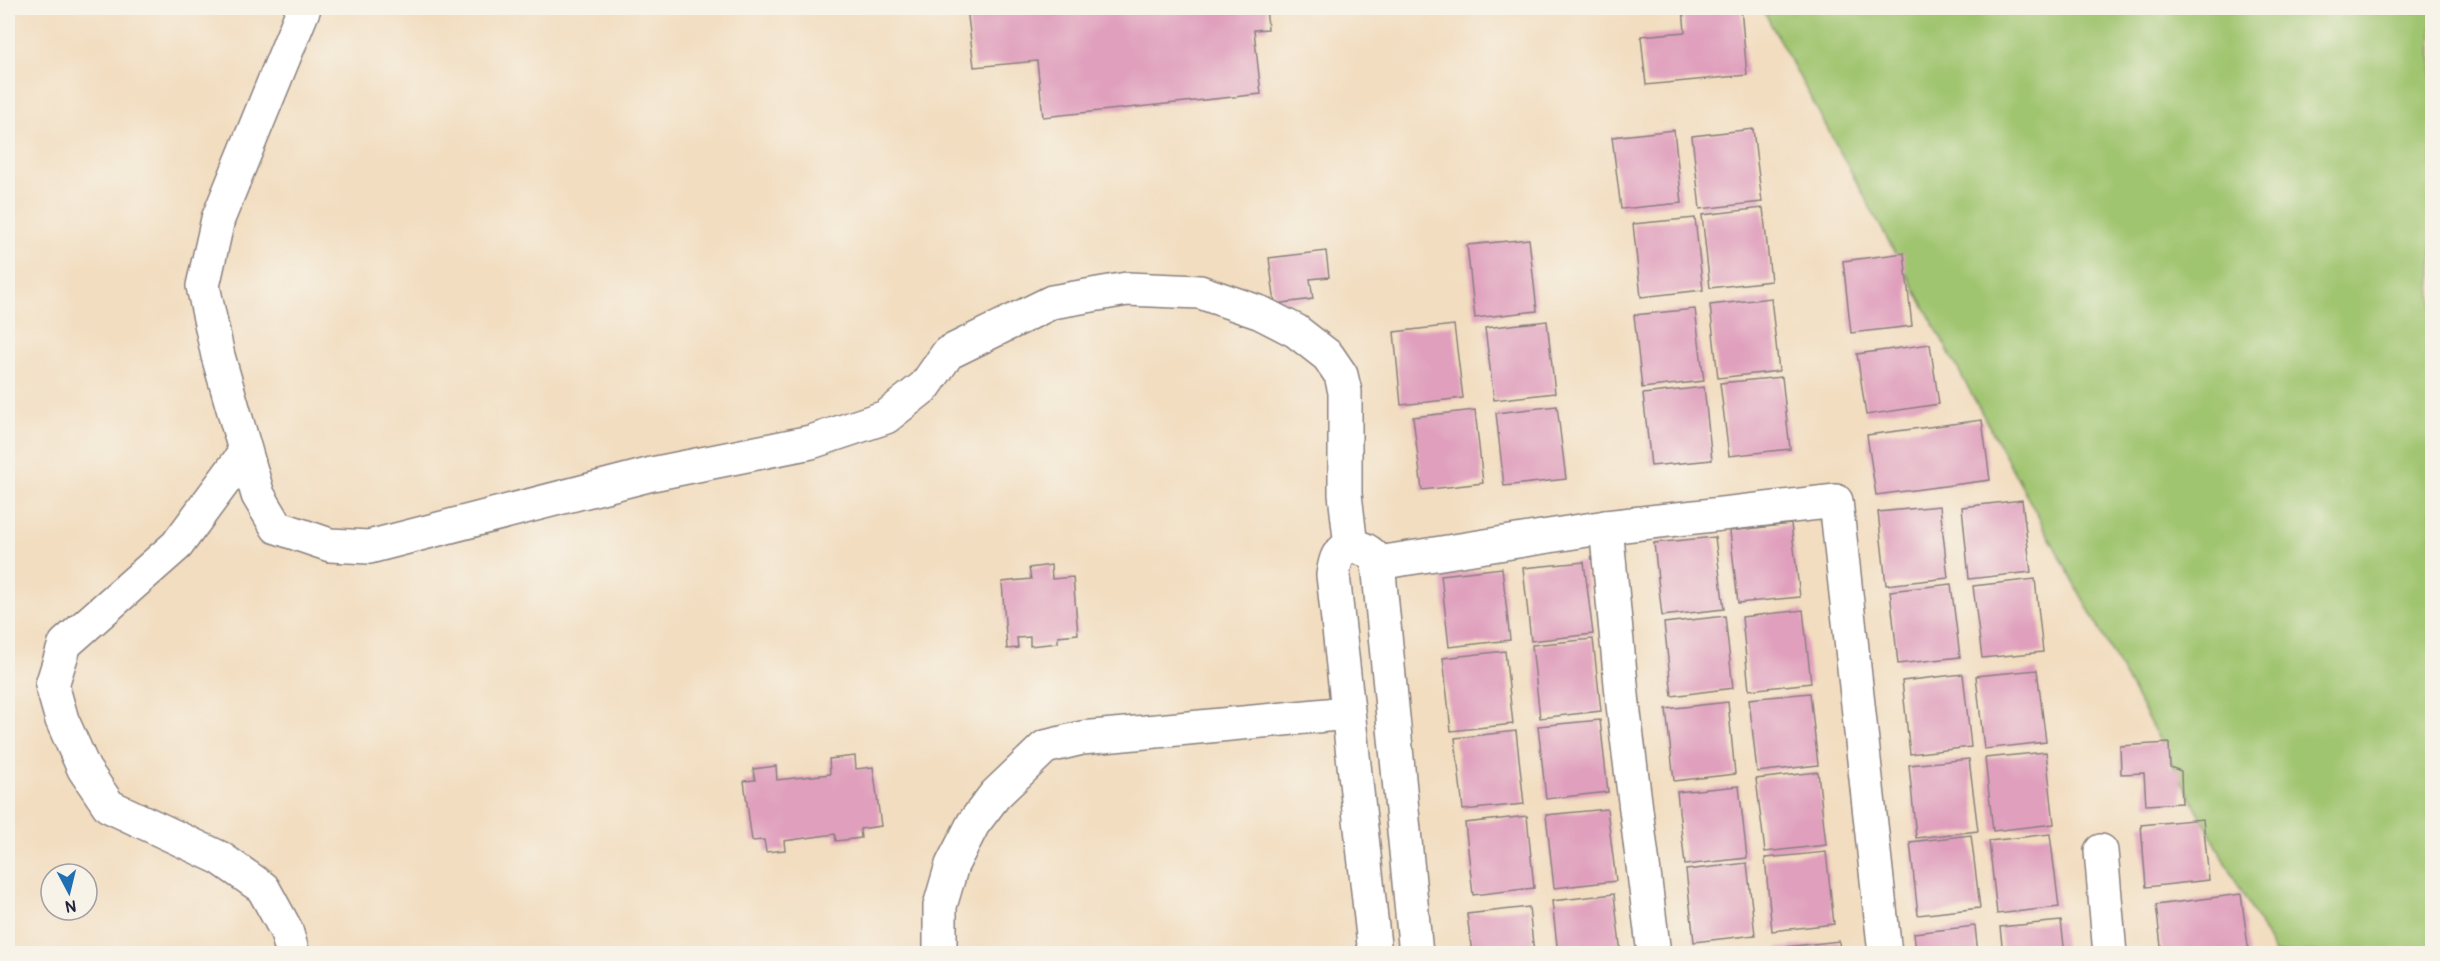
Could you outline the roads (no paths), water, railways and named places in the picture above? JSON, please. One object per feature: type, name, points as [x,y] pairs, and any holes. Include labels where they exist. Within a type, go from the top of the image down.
[{"type":"street","points":[[304,8],[218,219],[203,286],[218,356],[245,453],[258,495],[277,527],[330,545],[369,547],[652,474],[812,442],[886,417],[925,386],[948,353],[1052,302],[1127,289],[1200,292],[1261,313],[1296,331],[1328,356],[1341,375],[1345,392],[1345,494],[1364,555],[1416,954]]},
{"type":"street","points":[[245,453],[177,545],[65,644],[52,685],[62,720],[84,769],[109,806],[220,858],[263,888],[286,930],[293,954]]},
{"type":"street","points":[[1375,954],[1333,575],[1337,557],[1836,501],[1885,954]]},
{"type":"street","points":[[1606,527],[1623,705],[1654,954]]},
{"type":"street","points":[[940,954],[940,906],[952,865],[972,824],[995,795],[1045,747],[1082,738],[1348,713]]},
{"type":"street","points":[[2102,851],[2110,954]]}]
